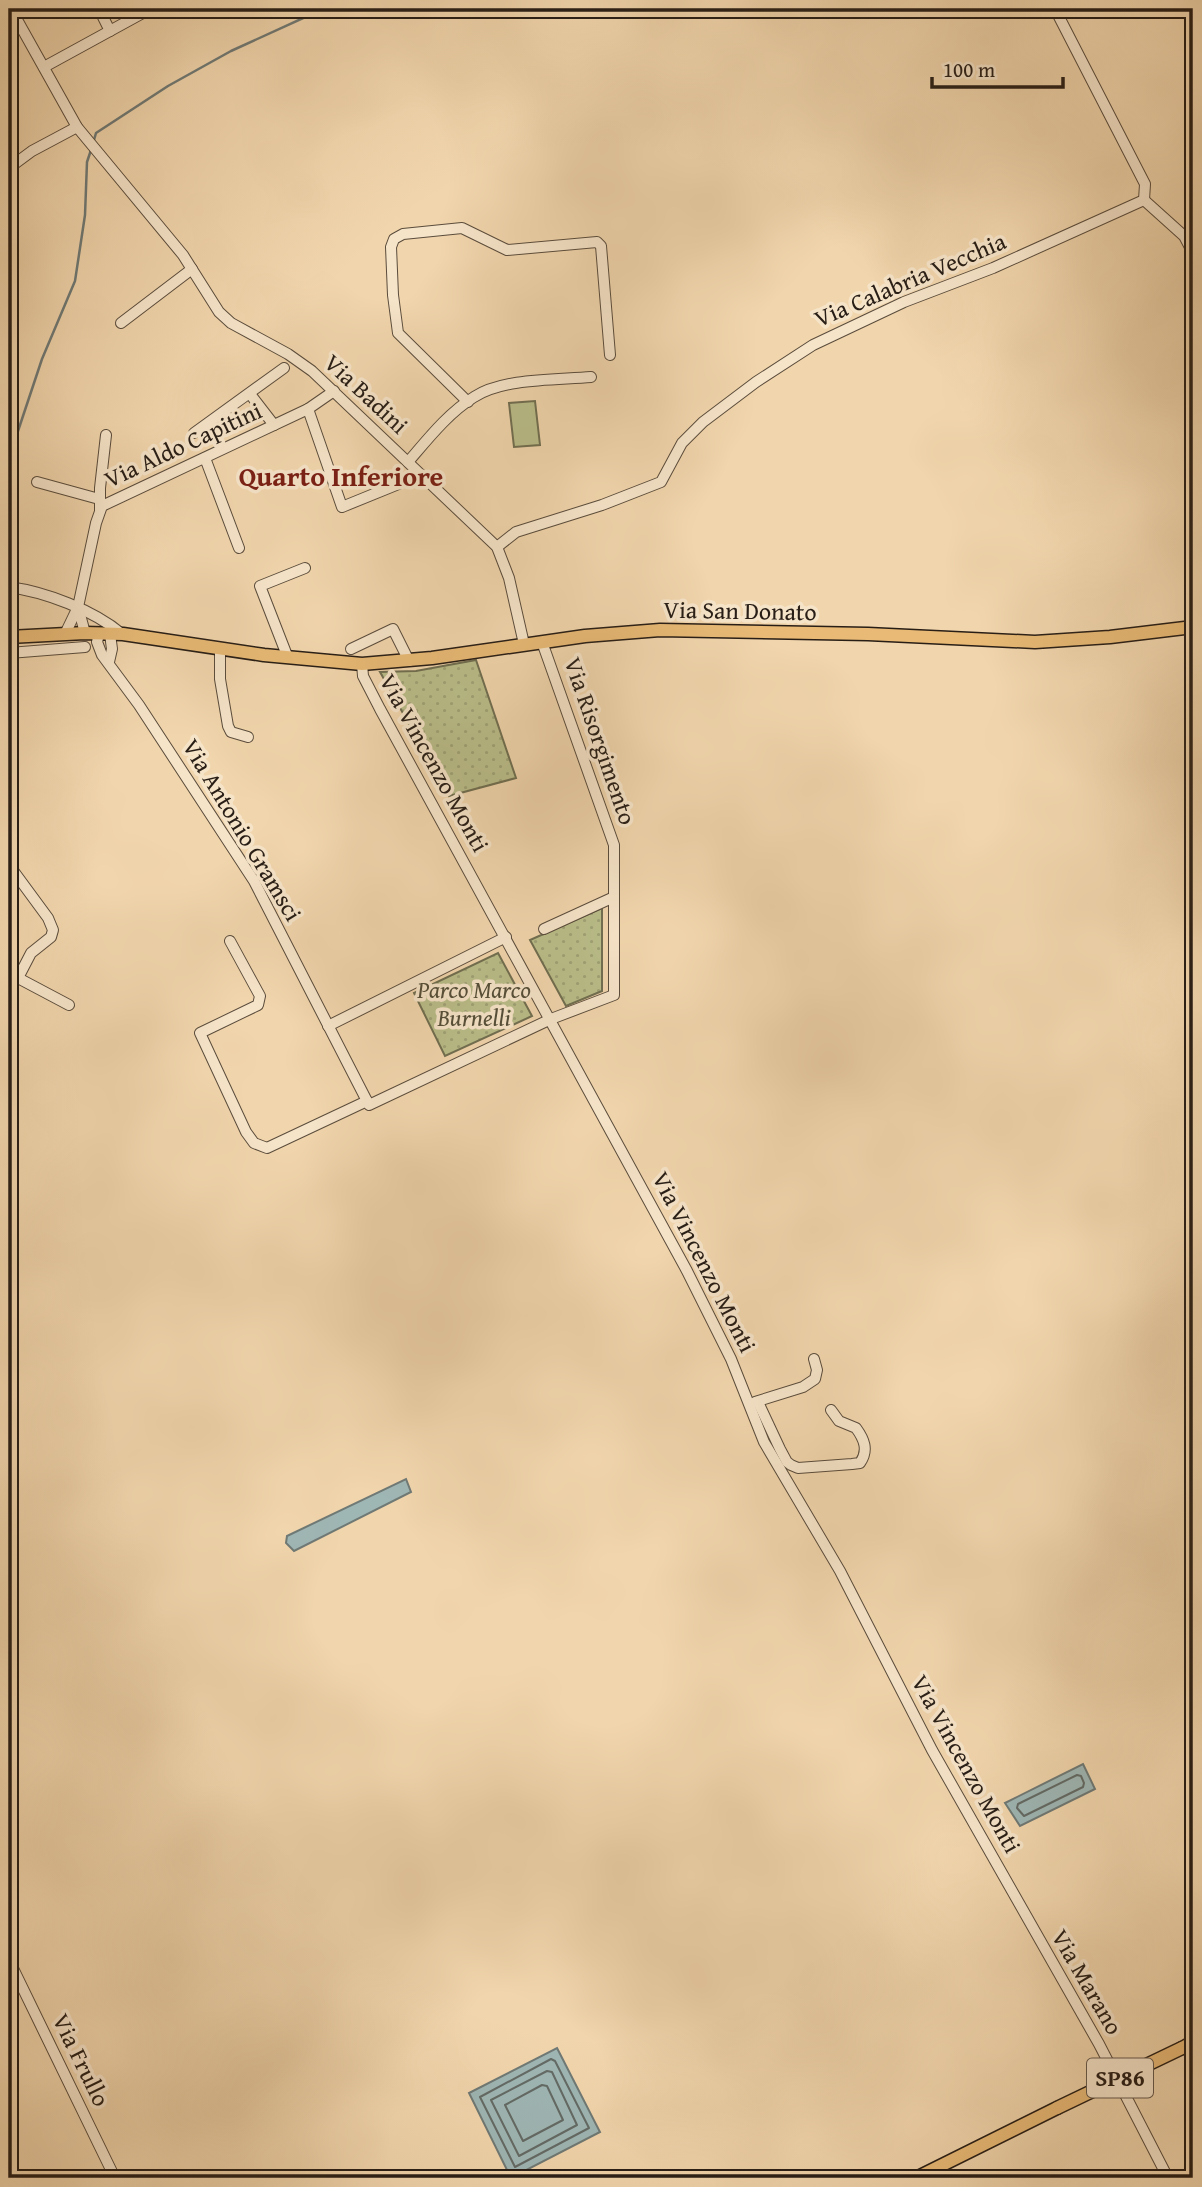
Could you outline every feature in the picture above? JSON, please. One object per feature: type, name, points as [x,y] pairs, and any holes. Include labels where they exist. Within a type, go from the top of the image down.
[{"type":"main road","name":"Via San Donato","points":[[9,636],[110,634],[288,658],[362,664],[607,634],[696,631],[868,634],[1035,642],[1110,637],[1193,627]]},
{"type":"main road","name":"SP86","points":[[916,2178],[1188,2045]]},
{"type":"street","name":"Via Badini","points":[[12,9],[77,127],[163,231],[192,269],[219,312],[231,323],[288,354],[312,371],[497,547],[509,578],[524,644]]},
{"type":"street","points":[[99,9],[110,31]]},
{"type":"street","points":[[44,68],[150,9]]},
{"type":"street","points":[[1055,9],[1145,184],[1144,200],[1184,236],[1193,253]]},
{"type":"street","points":[[9,167],[32,151],[77,127]]},
{"type":"street","name":"Via Calabria Vecchia","points":[[497,547],[516,532],[602,505],[661,482],[682,443],[703,422],[756,382],[813,345],[904,302],[993,268],[1144,200]]},
{"type":"street","points":[[468,402],[398,333],[391,247],[394,239],[403,234],[463,228],[507,250],[597,242],[601,246],[610,355]]},
{"type":"street","points":[[121,323],[192,269]]},
{"type":"street","points":[[194,433],[284,368]]},
{"type":"street","points":[[408,462],[433,434],[468,402],[500,386],[591,377]]},
{"type":"street","name":"Via Aldo Capitini","points":[[78,607],[100,504],[308,409],[334,391]]},
{"type":"street","points":[[250,394],[274,425]]},
{"type":"street","points":[[308,409],[342,507],[401,483]]},
{"type":"street","points":[[37,482],[100,504],[106,435]]},
{"type":"street","points":[[205,458],[239,548]]},
{"type":"street","points":[[288,658],[260,586],[305,568]]},
{"type":"street","name":"Via San Donato","points":[[9,587],[78,607],[106,621],[110,634]]},
{"type":"street","points":[[78,607],[85,633]]},
{"type":"street","points":[[65,634],[78,607]]},
{"type":"street","points":[[351,649],[393,629],[409,660]]},
{"type":"street","name":"Via Antonio Gramsci","points":[[110,634],[112,649],[109,662],[254,881],[368,1101]]},
{"type":"street","name":"Via Risorgimento","points":[[542,642],[614,845],[614,995],[551,1019]]},
{"type":"street","points":[[9,653],[85,647]]},
{"type":"street","points":[[220,648],[220,679],[228,726],[231,732],[248,737]]},
{"type":"street","name":"Via Vincenzo Monti","points":[[362,664],[363,676],[719,1333],[764,1429],[932,1750],[1006,1882]]},
{"type":"street","points":[[9,865],[48,918],[53,930],[51,937],[31,953],[13,976],[69,1005]]},
{"type":"street","points":[[544,929],[614,897]]},
{"type":"street","points":[[328,1026],[506,937]]},
{"type":"street","points":[[230,941],[260,996],[258,1005],[200,1033],[246,1132],[254,1143],[267,1148],[368,1101],[369,1105],[551,1019]]},
{"type":"street","points":[[753,1403],[803,1387],[816,1380],[814,1359]]},
{"type":"street","points":[[764,1429],[787,1462],[798,1468],[860,1463],[866,1448],[860,1434],[852,1424],[839,1421],[831,1410]]},
{"type":"street","name":"Via Marano","points":[[1006,1882],[1099,2044],[1168,2178]]},
{"type":"street","name":"Via Frullo","points":[[9,1960],[115,2178]]},
{"type":"green space","points":[[535,401],[540,445],[514,447],[509,403]]},
{"type":"green space","points":[[476,660],[516,778],[449,796],[380,672],[416,671]]},
{"type":"green space","points":[[602,908],[602,991],[566,1006],[530,940]]},
{"type":"green space","name":"Parco Marco Burnelli","points":[[498,953],[532,1016],[445,1056],[414,993]]},
{"type":"water","points":[[406,1479],[411,1492],[294,1551],[286,1543],[287,1536]]},
{"type":"water","points":[[1083,1764],[1095,1789],[1020,1826],[1005,1803]]},
{"type":"water","points":[[557,2048],[600,2132],[511,2178],[469,2093]]},
{"type":"waterway","points":[[94,140],[96,133],[168,86],[231,51],[323,9]]},
{"type":"waterway","points":[[9,458],[42,359],[75,281],[85,215],[87,162],[91,150]]},
{"type":"district","name":"Quarto Inferiore","points":[[341,476]]}]
